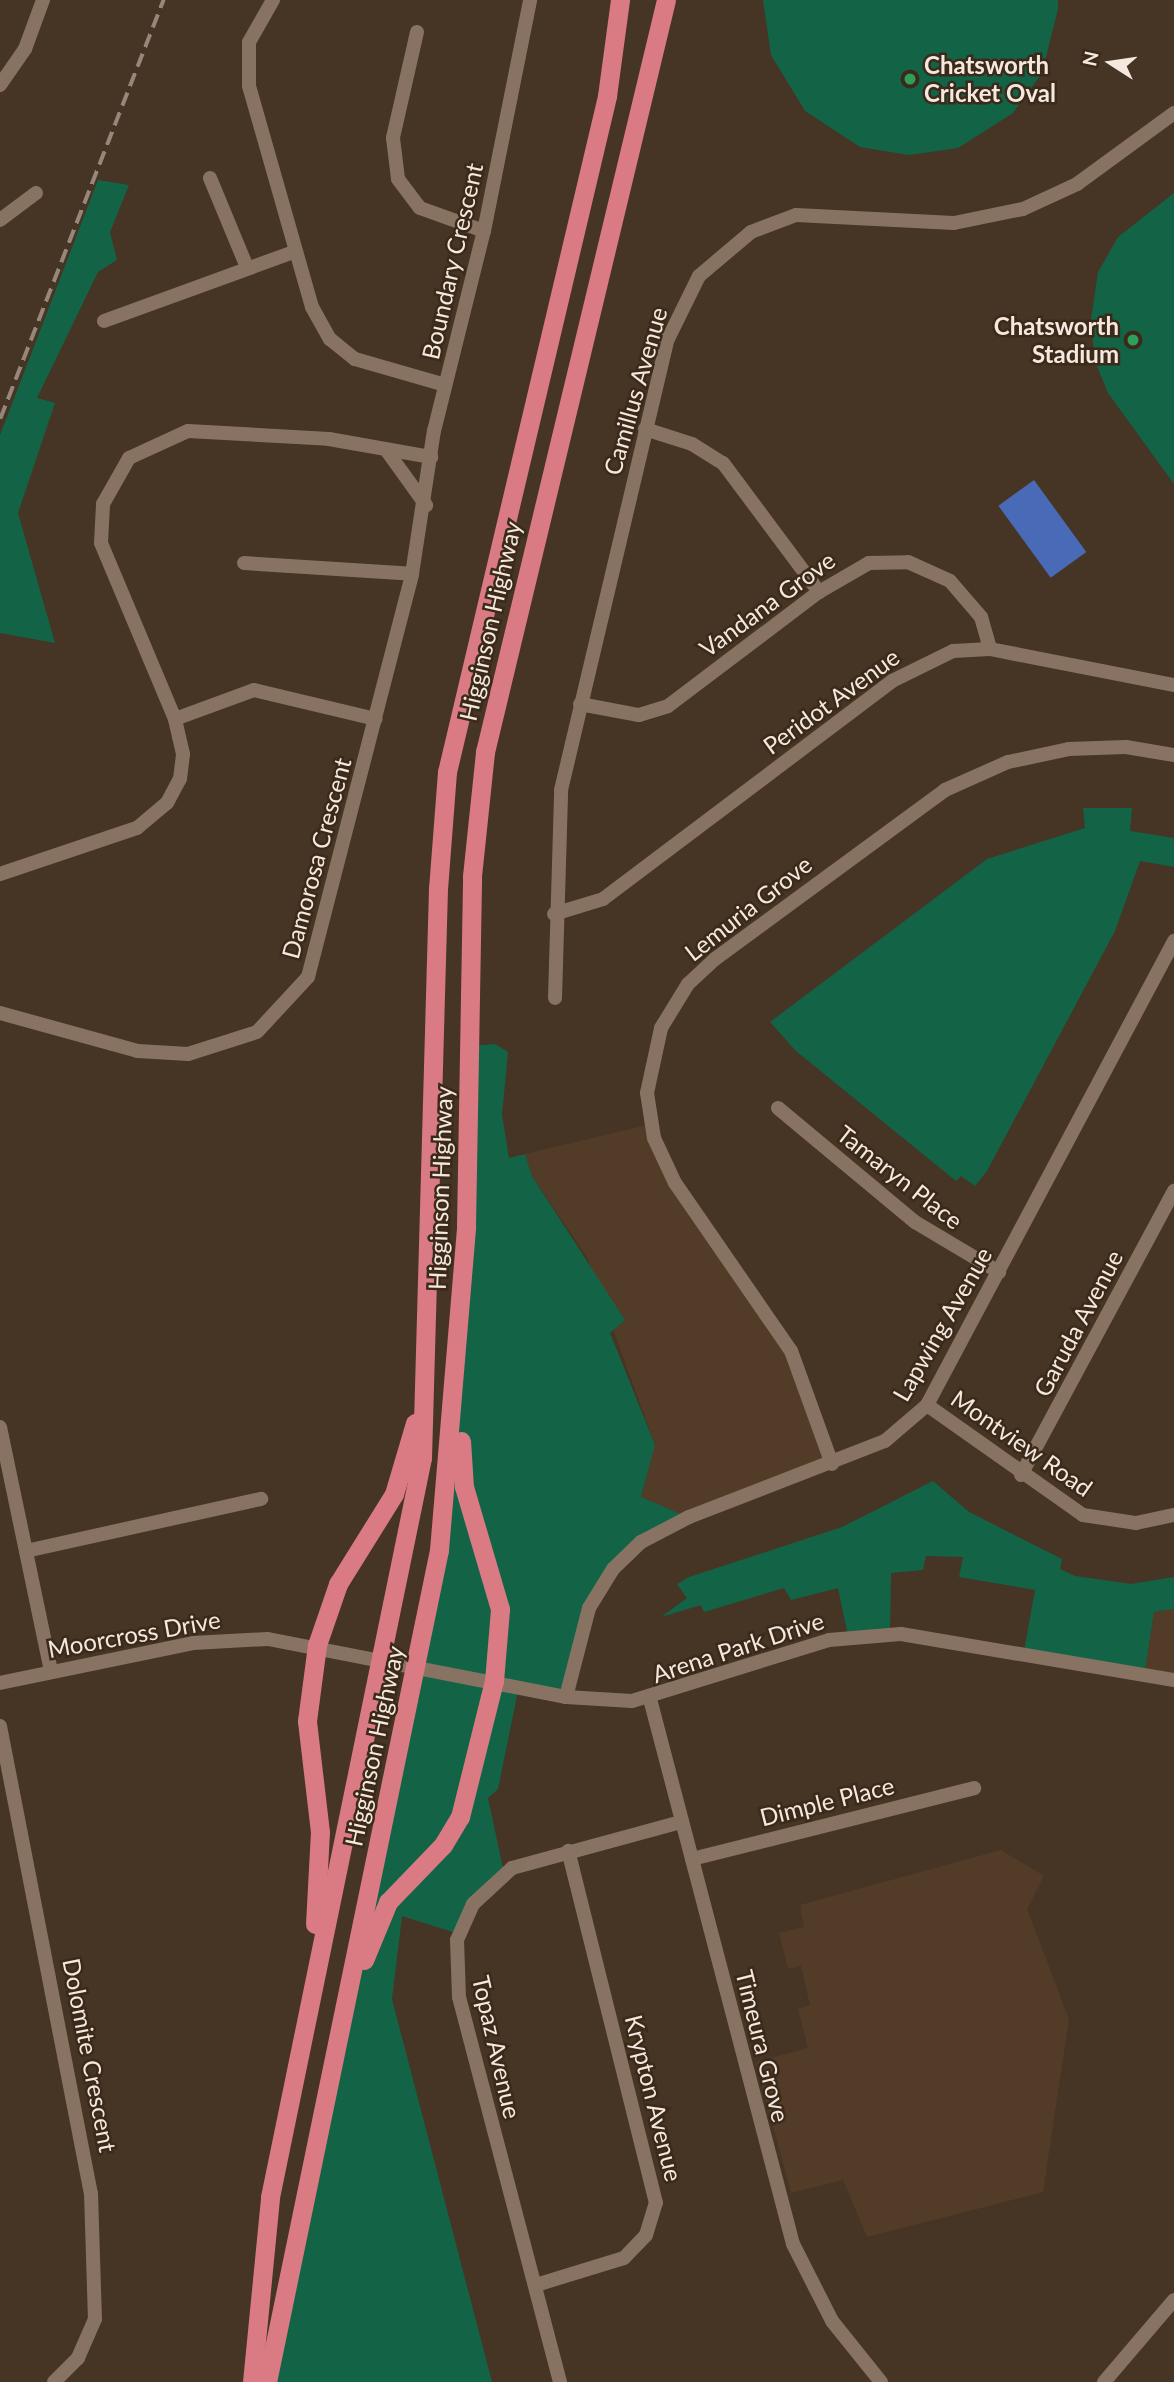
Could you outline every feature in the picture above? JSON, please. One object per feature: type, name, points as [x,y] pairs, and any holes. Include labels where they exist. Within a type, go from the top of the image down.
[{"type":"highway","name":"Higginson Highway","points":[[252,2382],[266,2223],[422,1458],[432,1259],[438,889],[447,772],[607,96],[620,0]]},
{"type":"highway","name":"Higginson Highway","points":[[267,2382],[413,1680],[410,1658],[448,1476],[466,1226],[472,876],[485,752],[666,0]]},
{"type":"highway","points":[[334,2055],[388,1902],[443,1845],[460,1817],[494,1681],[500,1609],[468,1504],[461,1452],[466,1226]]},
{"type":"highway","points":[[300,2047],[320,1863],[307,1721],[317,1645],[332,1596],[388,1505],[407,1458],[432,1259]]},
{"type":"street","points":[[3,81],[25,49],[43,0]]},
{"type":"street","name":"Boundary Crescent","points":[[273,0],[249,42],[249,86],[312,307],[340,349],[375,368],[446,385],[484,230],[530,0]]},
{"type":"street","points":[[417,32],[393,138],[398,180],[430,214],[484,230]]},
{"type":"street","name":"Camillus Avenue","points":[[555,998],[556,817],[645,429],[668,339],[688,292],[713,260],[751,232],[818,212],[954,223],[1023,209],[1077,184],[1174,113]]},
{"type":"street","points":[[210,178],[246,265]]},
{"type":"street","points":[[0,220],[36,193]]},
{"type":"street","points":[[104,321],[246,265],[296,251]]},
{"type":"street","name":"Damorosa Crescent","points":[[0,1013],[164,1054],[212,1051],[276,1017],[308,978],[318,950],[412,574],[446,385]]},
{"type":"street","points":[[645,429],[692,444],[723,463],[819,592]]},
{"type":"street","points":[[0,874],[148,821],[180,779],[183,754],[174,719],[101,543],[103,504],[129,458],[188,431],[329,439],[431,457]]},
{"type":"street","points":[[387,451],[426,505]]},
{"type":"street","points":[[244,563],[412,574]]},
{"type":"street","name":"Vandana Grove","points":[[580,704],[639,715],[668,706],[819,592],[869,563],[929,568],[950,580],[981,617],[990,649]]},
{"type":"street","name":"Peridot Avenue","points":[[554,914],[603,900],[911,669],[953,651],[990,649],[1174,685]]},
{"type":"street","points":[[174,719],[254,690],[376,719]]},
{"type":"street","name":"Lemuria Grove","points":[[832,1464],[791,1351],[675,1183],[654,1138],[647,1093],[661,1028],[688,984],[715,959],[945,789],[1008,762],[1069,749],[1126,747],[1174,755]]},
{"type":"street","name":"Lapwing Avenue","points":[[566,1697],[589,1608],[613,1569],[641,1542],[689,1517],[832,1464],[885,1441],[926,1405],[1174,941]]},
{"type":"street","name":"Tamaryn Place","points":[[778,1108],[933,1235],[999,1272]]},
{"type":"street","name":"Garuda Avenue","points":[[1021,1475],[1174,1191]]},
{"type":"street","name":"Montview Road","points":[[926,1405],[1021,1475],[1083,1515],[1136,1523],[1174,1515]]},
{"type":"street","points":[[0,1427],[51,1672]]},
{"type":"street","points":[[26,1551],[261,1499]]},
{"type":"street","name":"Arena Park Drive","points":[[410,1658],[566,1697],[650,1699],[796,1648],[869,1634],[936,1638],[1174,1680]]},
{"type":"street","name":"Moorcross Drive","points":[[0,1683],[217,1640],[317,1645],[410,1658]]},
{"type":"street","name":"Timeura Grove","points":[[650,1699],[793,2244],[832,2321],[881,2382]]},
{"type":"street","name":"Dolomite Crescent","points":[[0,1726],[91,2193],[95,2319],[78,2358],[54,2382]]},
{"type":"street","name":"Dimple Place","points":[[692,1859],[974,1788]]},
{"type":"street","name":"Topaz Avenue","points":[[560,2382],[458,1997],[455,1956],[464,1920],[495,1879],[568,1852],[681,1822]]},
{"type":"street","name":"Krypton Avenue","points":[[536,2285],[624,2258],[646,2235],[656,2203],[568,1852]]},
{"type":"street","points":[[1104,2382],[1174,2300]]},
{"type":"shaded area","points":[[651,1124],[664,1159],[771,1312],[833,1464],[690,1518],[641,1497],[655,1445],[587,1257],[532,1176],[525,1154]]},
{"type":"shaded area","points":[[1174,1609],[1174,1677],[1145,1671],[1154,1612]]},
{"type":"shaded area","points":[[1001,1850],[1044,1876],[1027,1909],[1069,2019],[1043,2192],[867,2237],[843,2180],[791,2193],[756,2062],[808,2048],[798,2009],[810,2005],[801,1966],[788,1969],[779,1933],[804,1927],[800,1905]]},
{"type":"green space","name":"Chatsworth Cricket Oval","points":[[763,0],[1058,0],[1058,9],[1042,73],[1013,113],[958,148],[909,155],[860,147],[805,111],[771,55]]},
{"type":"green space","points":[[98,180],[129,185],[110,232],[117,260],[98,272],[37,398],[55,403],[18,513],[55,643],[0,633],[0,435]]},
{"type":"green space","name":"Chatsworth Stadium","points":[[1174,193],[1174,484],[1108,393],[1095,361],[1091,320],[1098,272],[1118,237]]},
{"type":"green space","points":[[1083,808],[1132,808],[1130,831],[1174,838],[1174,867],[1140,861],[1115,931],[987,1171],[975,1186],[961,1176],[956,1181],[796,1051],[770,1022],[987,859],[1085,828]]},
{"type":"green space","points":[[495,1044],[508,1052],[502,1115],[509,1158],[525,1154],[532,1176],[625,1320],[610,1333],[655,1445],[641,1497],[690,1518],[665,1529],[600,1589],[566,1697],[519,1686],[498,1789],[488,1798],[504,1873],[459,1934],[402,1916],[392,1999],[492,2382],[268,2382],[440,1548],[470,1046]]},
{"type":"green space","points":[[933,1481],[969,1512],[1062,1559],[1060,1569],[1075,1576],[1131,1584],[1174,1577],[1174,1609],[1154,1612],[1145,1671],[1024,1651],[1035,1590],[959,1577],[963,1557],[926,1556],[923,1570],[891,1573],[890,1632],[848,1636],[838,1588],[791,1600],[784,1588],[704,1612],[701,1605],[661,1617],[687,1598],[677,1584],[689,1577],[842,1527]]},
{"type":"water","points":[[1034,480],[1086,552],[1051,578],[998,506]]},
{"type":"railway","points":[[0,419],[163,0]]},
{"type":"place","name":"Chatsworth Cricket Oval","points":[[910,79]]},
{"type":"place","name":"Chatsworth Stadium","points":[[1133,340]]}]
